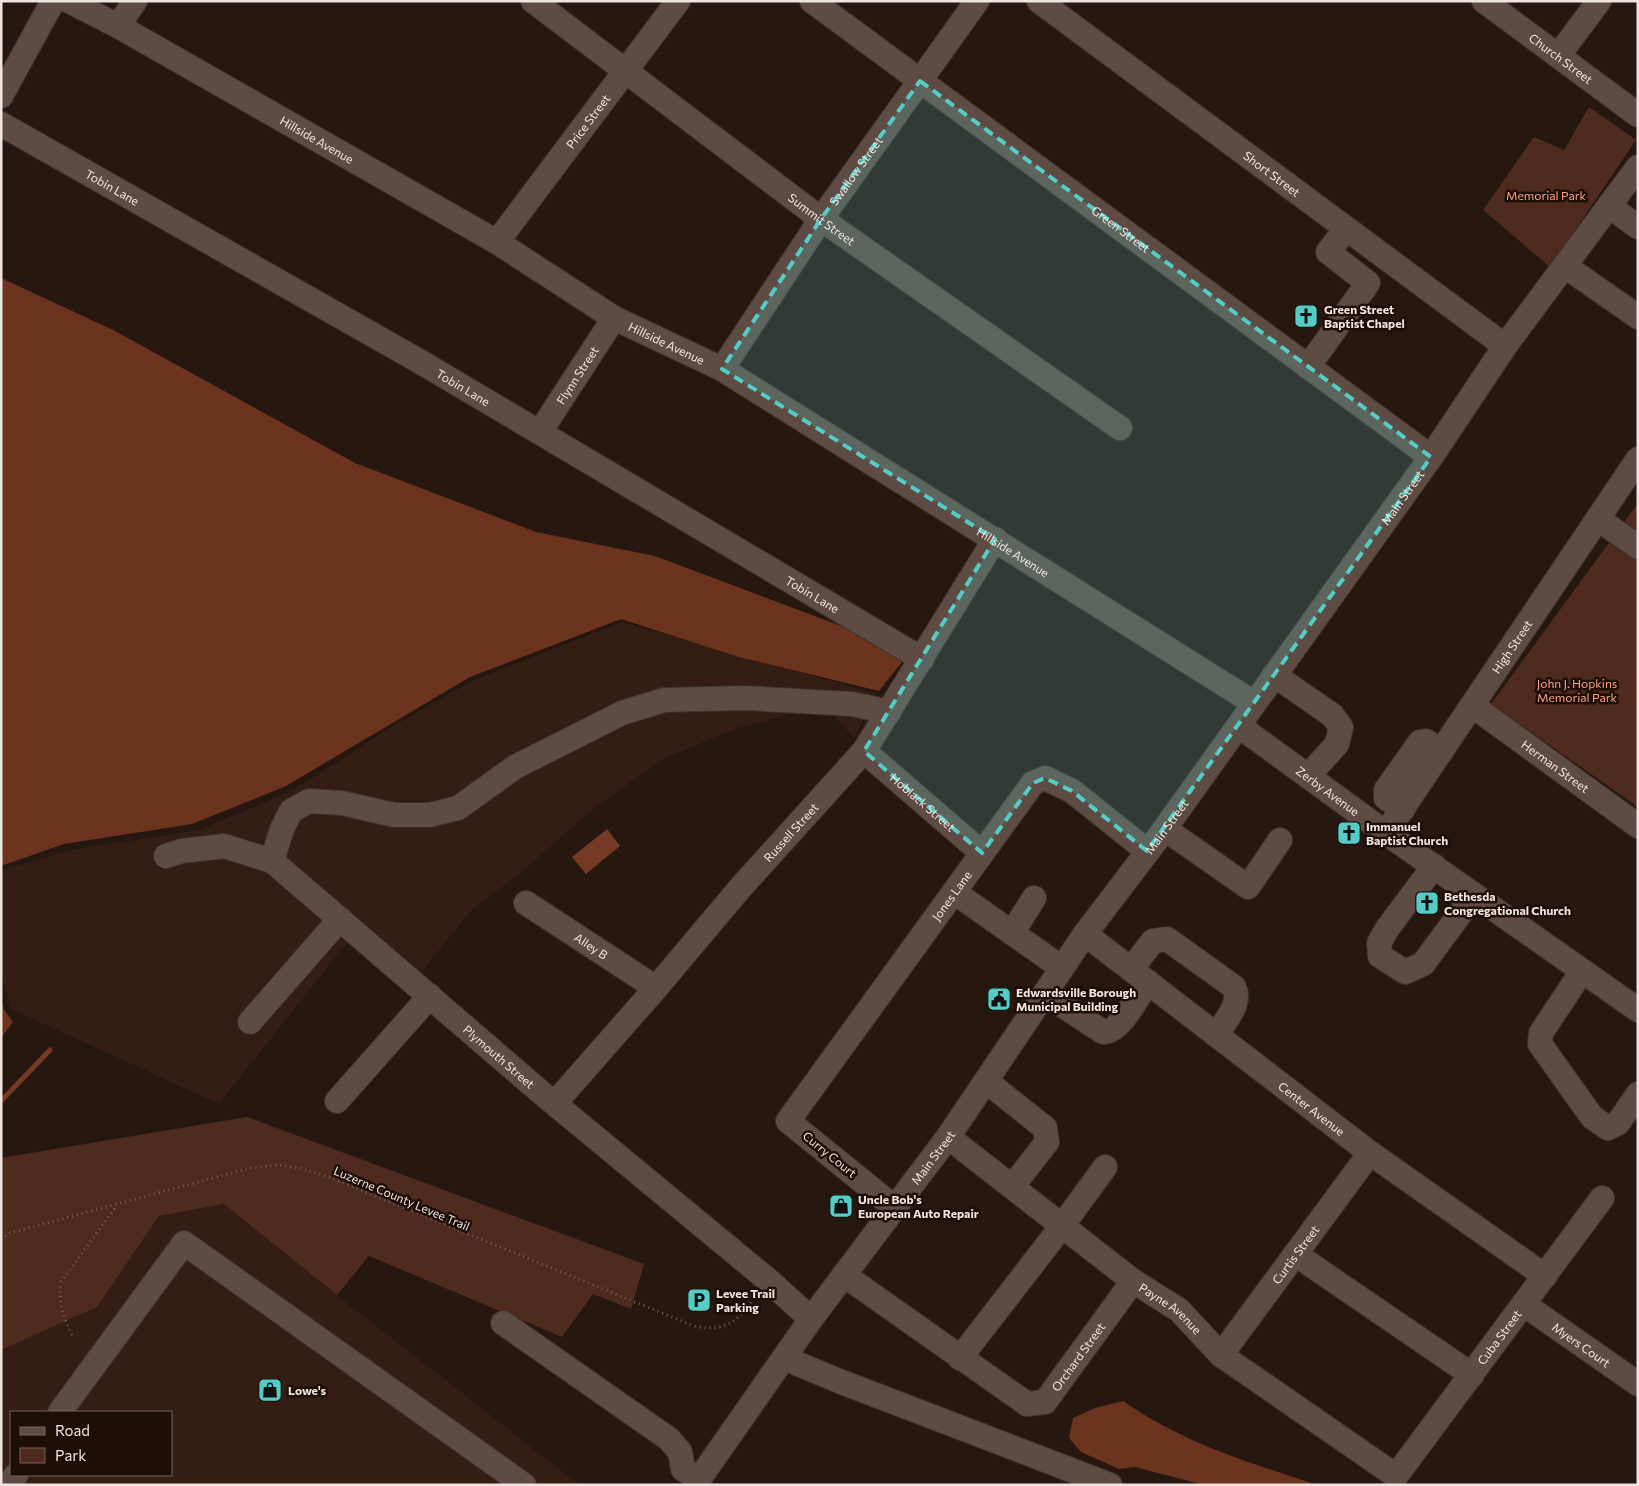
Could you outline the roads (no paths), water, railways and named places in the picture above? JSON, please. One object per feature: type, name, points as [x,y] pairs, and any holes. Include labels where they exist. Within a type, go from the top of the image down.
[{"type":"street","points":[[1,96],[53,1]]},
{"type":"street","name":"Hillside Avenue","points":[[69,1],[118,26],[497,242],[614,318],[722,369],[1254,703]]},
{"type":"street","points":[[118,26],[135,1]]},
{"type":"street","name":"Summit Street","points":[[533,1],[821,218],[1120,428]]},
{"type":"street","name":"Price Street","points":[[497,242],[678,1]]},
{"type":"street","name":"Green Street","points":[[812,1],[1431,457]]},
{"type":"street","name":"Swallow Street","points":[[722,369],[821,218],[977,1]]},
{"type":"street","name":"Short Street","points":[[1039,1],[1505,346]]},
{"type":"street","name":"Church Street","points":[[1484,1],[1638,115]]},
{"type":"street","points":[[1558,56],[1599,1]]},
{"type":"street","name":"Tobin Lane","points":[[1,124],[540,432],[922,659]]},
{"type":"street","name":"Main Street","points":[[697,1482],[811,1319],[948,1137],[1085,934],[1165,829],[1239,726],[1431,457],[1505,346],[1638,167]]},
{"type":"street","points":[[1609,206],[1638,227]]},
{"type":"street","points":[[1308,367],[1368,283],[1328,252],[1346,229]]},
{"type":"street","points":[[1565,266],[1638,317]]},
{"type":"street","name":"Flynn Street","points":[[540,432],[614,318]]},
{"type":"street","name":"High Street","points":[[1386,834],[1638,459]]},
{"type":"street","points":[[1598,519],[1638,548]]},
{"type":"street","name":"Russell Street","points":[[554,1103],[656,988],[741,887],[864,751],[995,539]]},
{"type":"street","points":[[1274,675],[1332,715],[1341,727],[1337,744],[1308,776]]},
{"type":"street","points":[[272,861],[282,829],[291,811],[309,801],[342,803],[394,815],[430,815],[458,808],[515,767],[622,713],[664,700],[746,698],[852,704],[888,712]]},
{"type":"street","name":"Herman Street","points":[[1472,706],[1638,826]]},
{"type":"street","name":"Zerby Avenue","points":[[1239,726],[1386,834],[1638,1010]]},
{"type":"street","name":"Hoblack Street","points":[[864,751],[982,853]]},
{"type":"street","name":"Jones Lane","points":[[788,1120],[1032,783],[1046,778],[1072,791],[1147,851]]},
{"type":"street","points":[[1165,829],[1248,887],[1280,840]]},
{"type":"street","name":"Plymouth Street","points":[[166,856],[182,851],[224,846],[272,861],[554,1103],[768,1280],[811,1319]]},
{"type":"street","points":[[1434,866],[1387,929],[1379,943],[1380,956],[1405,972],[1423,964],[1474,895]]},
{"type":"street","points":[[954,892],[1062,968]]},
{"type":"street","points":[[1012,933],[1034,898]]},
{"type":"street","name":"Alley B","points":[[526,903],[656,988]]},
{"type":"street","points":[[250,1022],[340,920]]},
{"type":"street","name":"Center Avenue","points":[[1085,934],[1370,1153],[1545,1276]]},
{"type":"street","points":[[1045,994],[1103,1032],[1108,1032],[1118,1026],[1153,941],[1167,939],[1234,987],[1237,994],[1236,1003],[1216,1035]]},
{"type":"street","points":[[1582,971],[1541,1033],[1540,1044],[1545,1054],[1592,1117],[1608,1128],[1618,1123],[1638,1094]]},
{"type":"street","points":[[337,1101],[430,996]]},
{"type":"street","points":[[986,1081],[1046,1128],[1048,1135],[1047,1142],[1012,1187]]},
{"type":"street","name":"Curry Court","points":[[788,1120],[894,1208]]},
{"type":"street","name":"Payne Avenue","points":[[948,1137],[1133,1281],[1178,1310],[1221,1355],[1396,1476]]},
{"type":"street","name":"Curtis Street","points":[[1221,1355],[1370,1153]]},
{"type":"street","points":[[960,1358],[1105,1167]]},
{"type":"street","name":"Cuba Street","points":[[1396,1476],[1525,1305],[1602,1198]]},
{"type":"street","points":[[61,1411],[184,1243],[524,1485]]},
{"type":"street","points":[[1295,1254],[1472,1375]]},
{"type":"street","name":"Orchard Street","points":[[844,1274],[1027,1404],[1045,1402],[1133,1281]]},
{"type":"street","name":"Myers Court","points":[[1525,1305],[1638,1384]]},
{"type":"street","points":[[503,1323],[670,1439],[680,1452],[683,1469],[697,1482]]},
{"type":"street","points":[[784,1358],[1110,1485]]},
{"type":"waterway","points":[[1,1101],[50,1050]]},
{"type":"place","name":"Green Street Baptist Chapel","points":[[1306,316]]},
{"type":"place","name":"Immanuel Baptist Church","points":[[1349,833]]},
{"type":"place","name":"Bethesda Congregational Church","points":[[1427,903]]},
{"type":"place","name":"Edwardsville Borough Municipal Building","points":[[999,999]]},
{"type":"place","name":"Uncle Bob's European Auto Repair","points":[[841,1206]]},
{"type":"place","name":"Levee Trail Parking","points":[[699,1300]]},
{"type":"place","name":"Lowe's","points":[[270,1390]]},
{"type":"park label","name":"Memorial Park","points":[[1546,195]]},
{"type":"park label","name":"John J. Hopkins Memorial Park","points":[[1577,690]]}]
